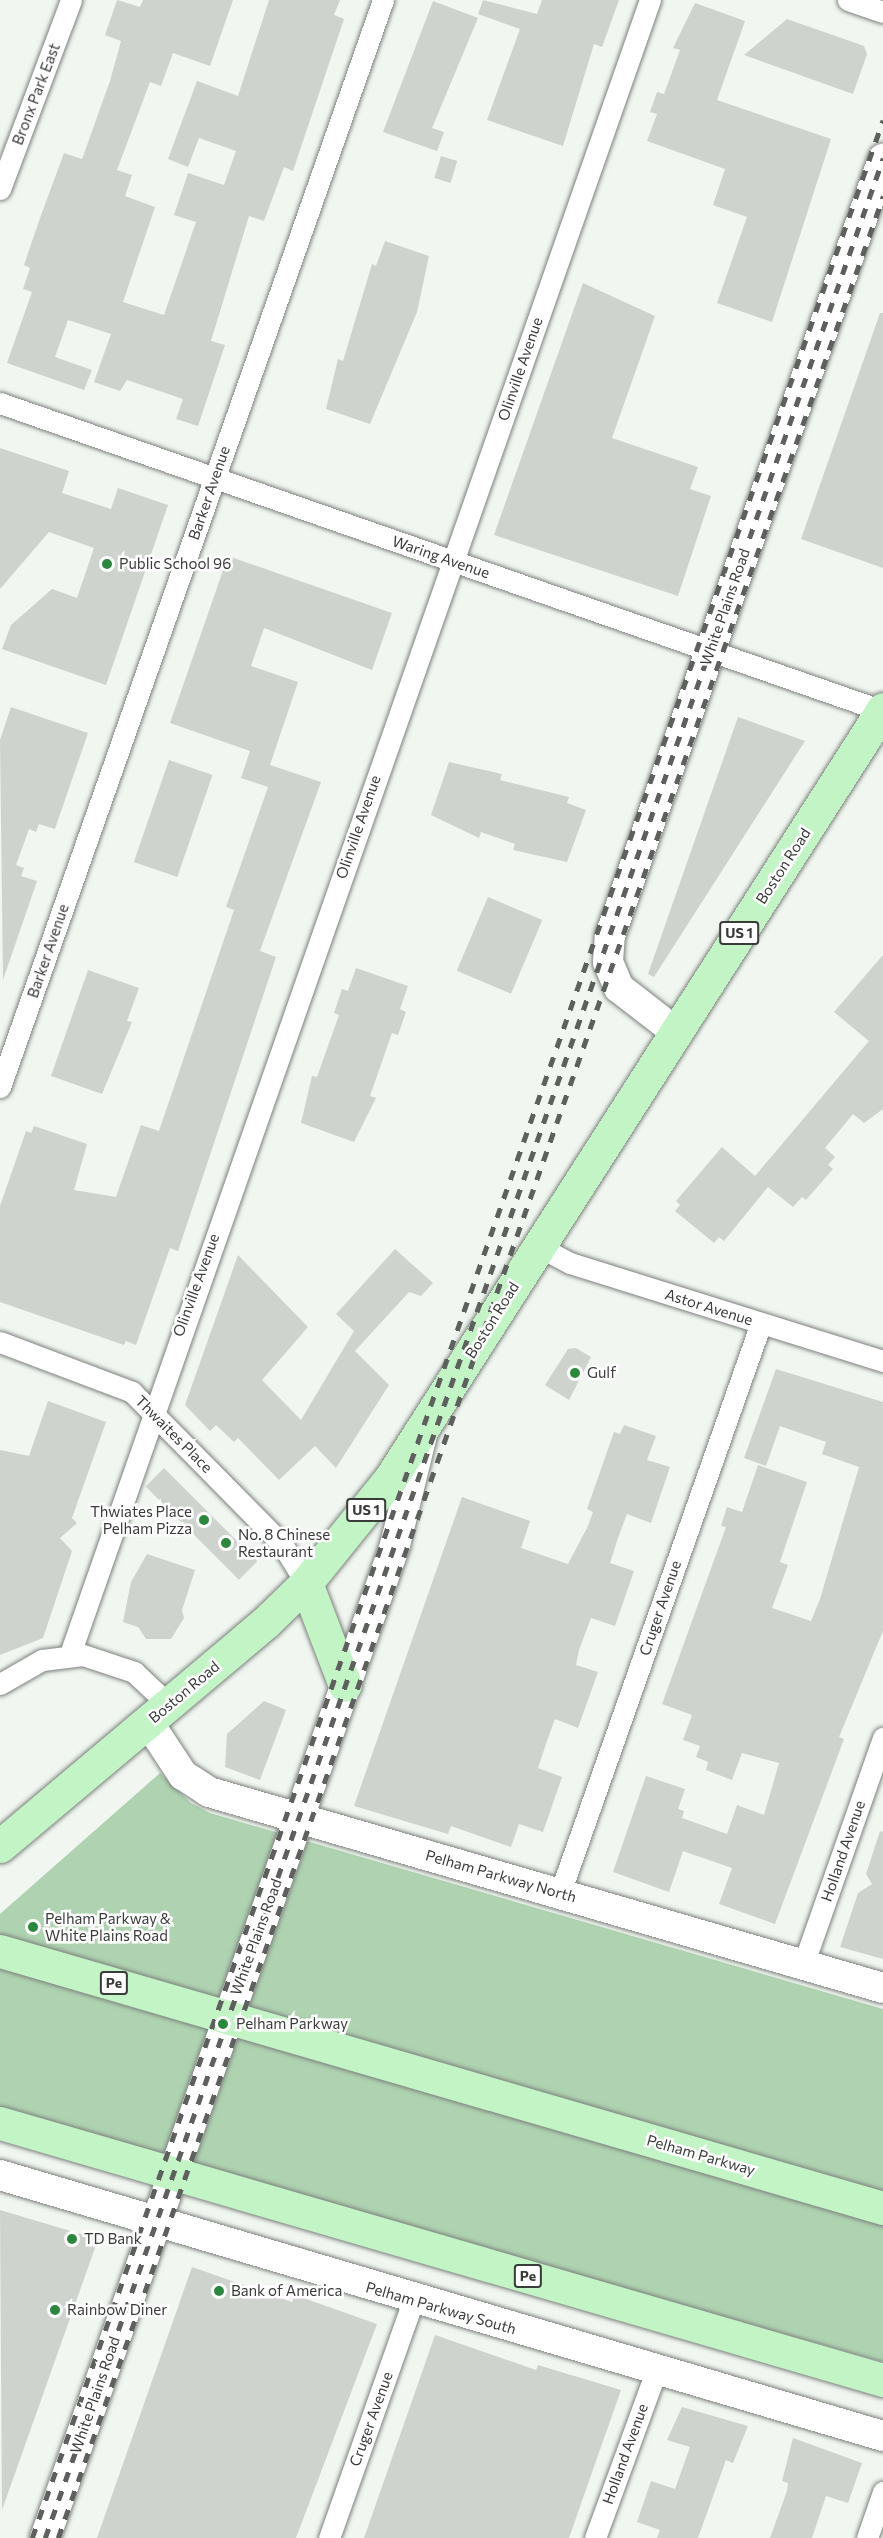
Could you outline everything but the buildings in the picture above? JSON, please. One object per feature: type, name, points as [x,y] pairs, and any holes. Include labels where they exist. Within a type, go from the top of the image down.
[{"type":"main road","name":"White Plains Road","points":[[676,1032],[619,988],[608,955],[616,916],[883,159]]},
{"type":"main road","name":"Boston Road","points":[[0,1846],[159,1714],[306,1583],[422,1435],[538,1246],[883,710]]},
{"type":"main road","name":"White Plains Road","points":[[45,2538],[395,1545],[422,1435]]},
{"type":"main road","points":[[306,1583],[325,1620],[345,1685]]},
{"type":"main road","name":"Pelham Parkway North","points":[[159,1714],[190,1782],[298,1819],[883,1988]]},
{"type":"main road","name":"Pelham Parkway","points":[[0,1951],[883,2208]]},
{"type":"main road","name":"Pe","points":[[0,2123],[883,2379]]},
{"type":"main road","name":"Pelham Parkway South","points":[[0,2175],[413,2301],[883,2436]]},
{"type":"street","name":"Bronx Park East","points":[[0,189],[71,0]]},
{"type":"street","name":"Barker Avenue","points":[[0,1088],[383,0]]},
{"type":"street","name":"Olinville Avenue","points":[[69,1654],[152,1410],[650,0]]},
{"type":"street","points":[[848,0],[883,12]]},
{"type":"street","name":"Waring Avenue","points":[[0,403],[883,710]]},
{"type":"street","name":"Astor Avenue","points":[[538,1246],[570,1263],[883,1360]]},
{"type":"street","name":"Cruger Avenue","points":[[560,1893],[761,1323]]},
{"type":"street","name":"Thwaites Place","points":[[0,1342],[111,1380],[152,1410],[282,1544],[306,1583]]},
{"type":"street","points":[[0,1684],[30,1665],[69,1654]]},
{"type":"street","name":"Pelham Parkway North","points":[[69,1654],[134,1672],[159,1714]]},
{"type":"street","name":"Holland Avenue","points":[[803,1965],[883,1738]]},
{"type":"street","name":"Cruger Avenue","points":[[329,2538],[413,2301]]},
{"type":"street","name":"Holland Avenue","points":[[595,2538],[656,2371]]},
{"type":"street","points":[[867,2538],[883,2492]]},
{"type":"green space","name":"Pelham Parkway","points":[[160,1773],[191,1803],[210,1813],[883,2009],[883,2362],[0,2112],[0,1914]]},
{"type":"railway","points":[[32,2538],[883,120]]},
{"type":"railway","points":[[45,2538],[883,158]]},
{"type":"railway","points":[[58,2538],[883,196]]},
{"type":"place","name":"Public School 96","points":[[107,564]]},
{"type":"place","name":"Gulf","points":[[575,1373]]},
{"type":"place","name":"Thwiates Place Pelham Pizza","points":[[204,1520]]},
{"type":"place","name":"No. 8 Chinese Restaurant","points":[[226,1543]]},
{"type":"place","name":"Pelham Parkway & White Plains Road","points":[[33,1927]]},
{"type":"place","name":"Pelham Parkway","points":[[223,2024]]},
{"type":"place","name":"TD Bank","points":[[72,2239]]},
{"type":"place","name":"Bank of America","points":[[219,2291]]},
{"type":"place","name":"Rainbow Diner","points":[[55,2310]]}]
